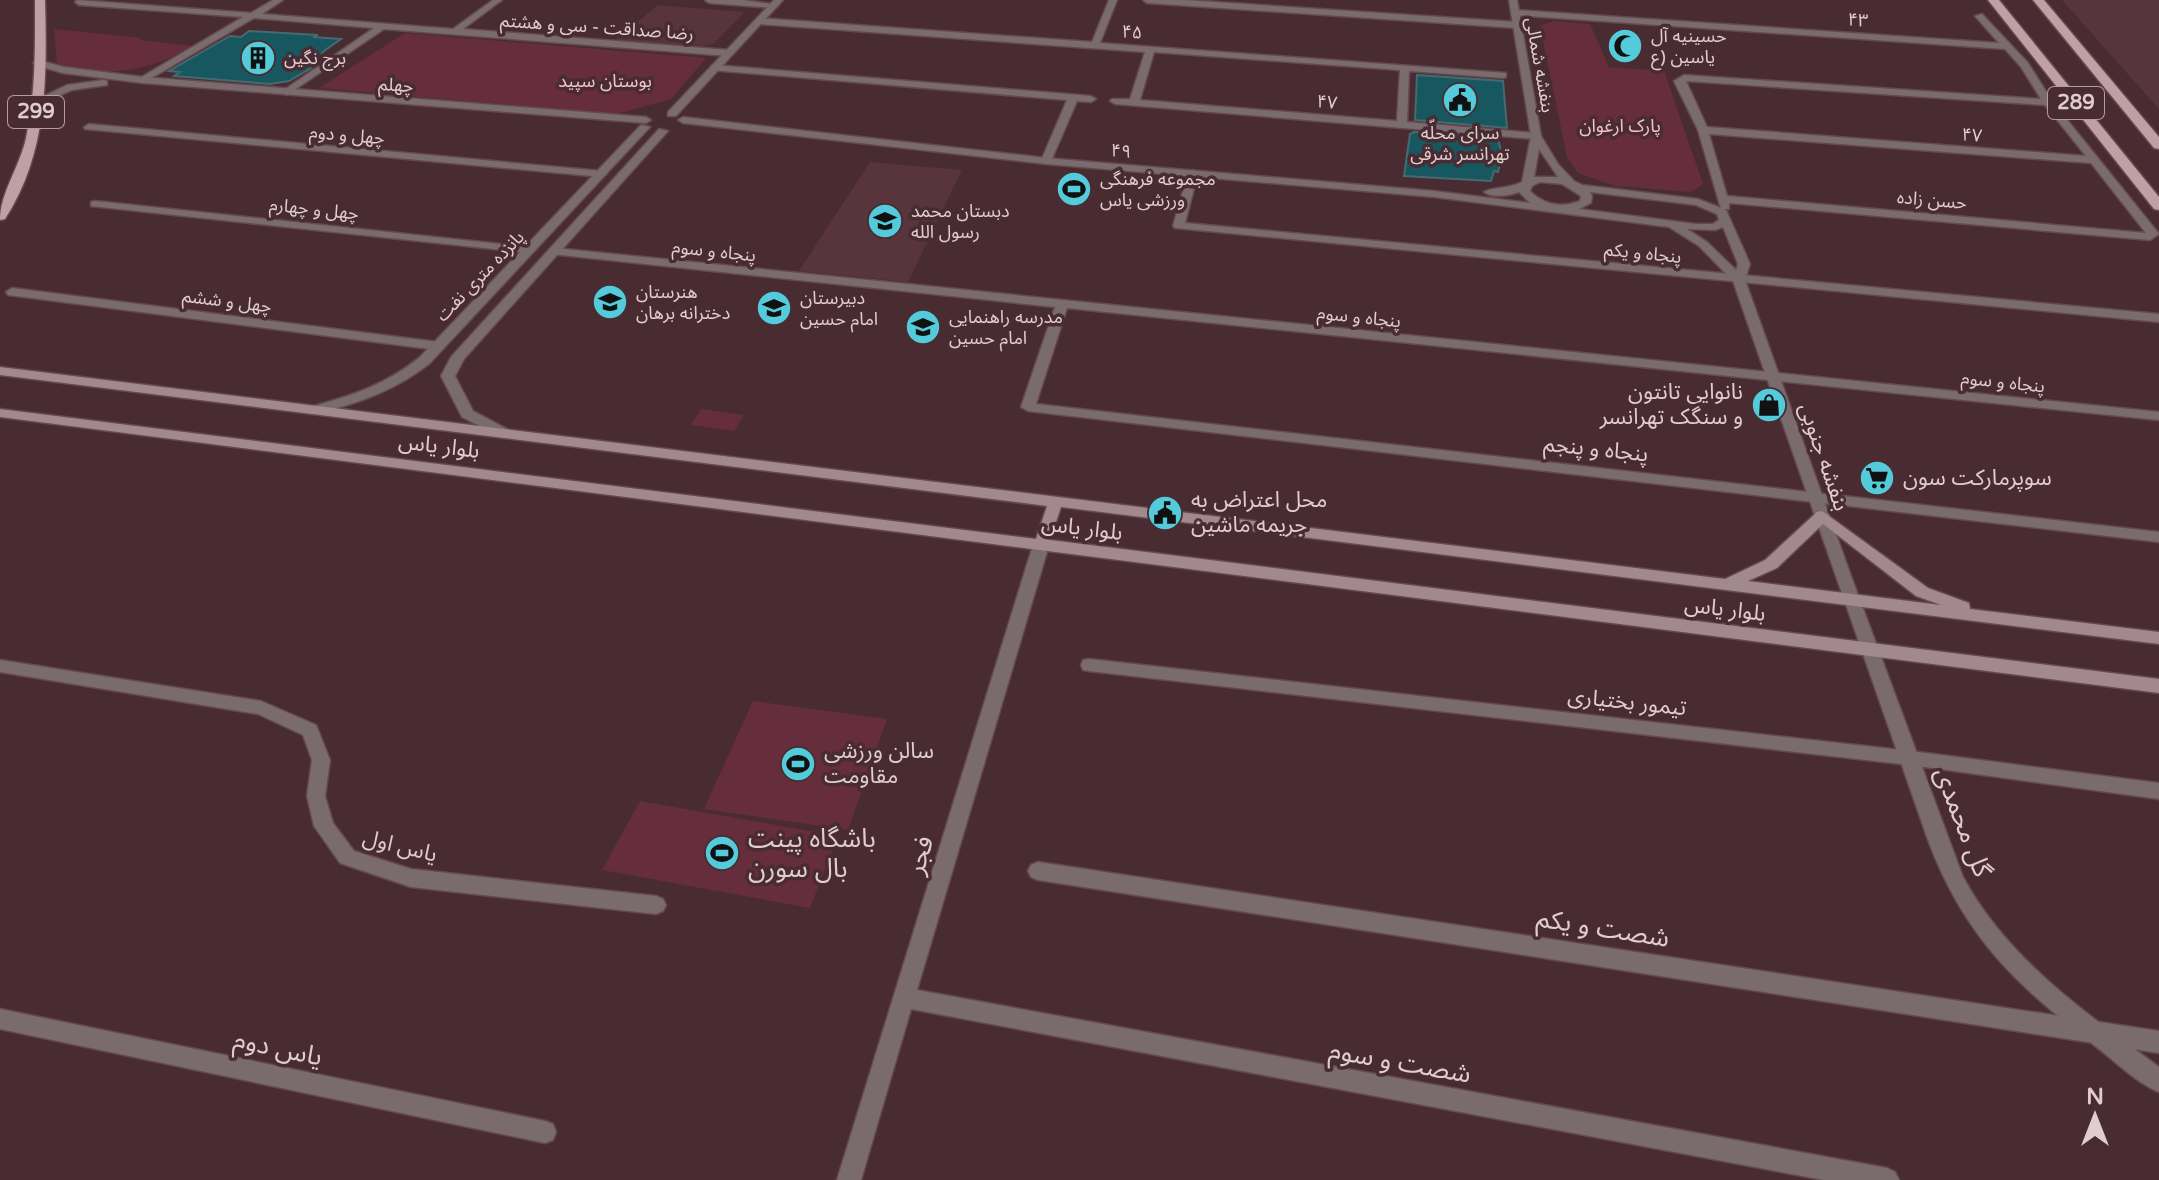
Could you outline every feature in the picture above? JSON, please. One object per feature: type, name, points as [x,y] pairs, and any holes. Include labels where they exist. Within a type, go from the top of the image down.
[{"type":"main road","name":"299","points":[[0,216],[27,167],[37,102],[40,0]]},
{"type":"main road","name":"289","points":[[1993,0],[2159,206]]},
{"type":"main road","name":"289","points":[[2038,0],[2159,145]]},
{"type":"main road","name":"بلوار یاس","points":[[0,371],[2159,638]]},
{"type":"main road","name":"بلوار یاس","points":[[0,413],[2159,686]]},
{"type":"main road","points":[[1041,545],[1056,501]]},
{"type":"main road","points":[[1727,584],[1771,564],[1822,516],[1922,592],[1987,616]]},
{"type":"street","points":[[37,102],[56,92],[86,84],[143,80],[279,0]]},
{"type":"street","points":[[454,32],[498,0]]},
{"type":"street","points":[[709,0],[777,2]]},
{"type":"street","points":[[1095,45],[1113,0]]},
{"type":"street","points":[[1147,0],[1517,25]]},
{"type":"street","name":"بنفشه شمالی","points":[[1513,0],[1536,136],[1527,184]]},
{"type":"street","name":"رضا صداقت - سی و هشتم","points":[[79,2],[729,53]]},
{"type":"street","points":[[645,124],[657,115],[672,114],[777,2]]},
{"type":"street","name":"۴۳","points":[[1515,13],[2006,46]]},
{"type":"street","points":[[1979,16],[2025,65],[2048,102],[2095,160]]},
{"type":"street","name":"۴۵","points":[[759,21],[1503,75]]},
{"type":"street","points":[[287,92],[382,26]]},
{"type":"street","points":[[1134,103],[1150,49]]},
{"type":"street","points":[[38,63],[63,70],[143,80]]},
{"type":"street","points":[[1402,125],[1405,67]]},
{"type":"street","points":[[714,68],[1091,99]]},
{"type":"street","name":"بنفشه جنوبی","points":[[1739,280],[1744,264],[1725,217],[1725,199],[1703,130],[1679,81],[1710,77],[2048,102]]},
{"type":"street","name":"چهلم","points":[[143,80],[645,124]]},
{"type":"street","points":[[1046,161],[1073,98]]},
{"type":"street","name":"۴۷","points":[[1115,101],[1536,136]]},
{"type":"street","points":[[645,124],[663,131],[680,123],[672,114]]},
{"type":"street","name":"۴۹","points":[[680,123],[1046,161],[1434,194]]},
{"type":"street","name":"پانزده متری نفت","points":[[315,410],[359,399],[399,383],[530,250],[645,124]]},
{"type":"street","name":"چهل و دوم","points":[[89,127],[623,176]]},
{"type":"street","name":"۴۷","points":[[1703,130],[2095,160]]},
{"type":"street","name":"پانزده متری نفت","points":[[504,433],[467,414],[448,376],[466,349],[663,131]]},
{"type":"street","name":"بنفشه شمالی","points":[[1536,136],[1554,166],[1569,182]]},
{"type":"street","name":"حسن زاده","points":[[1725,199],[2136,237],[2153,234],[2095,160]]},
{"type":"street","name":"پنجاه و یکم","points":[[1193,173],[1179,226],[2159,318]]},
{"type":"street","points":[[1553,179],[1582,188],[1698,202],[1716,208],[1725,217],[1722,225],[1706,228],[1434,194],[1510,192],[1527,184],[1553,179]]},
{"type":"street","points":[[1527,184],[1524,191],[1530,198],[1558,208],[1574,208],[1585,203],[1587,196],[1582,188]]},
{"type":"street","name":"چهل و چهارم","points":[[95,204],[555,252]]},
{"type":"street","name":"بنفشه جنوبی","points":[[1661,220],[1703,244],[1739,280],[1868,649]]},
{"type":"street","name":"پنجاه و سوم","points":[[555,252],[2159,416]]},
{"type":"street","name":"چهل و ششم","points":[[12,292],[466,349]]},
{"type":"street","name":"پنجاه و پنجم","points":[[1062,305],[1028,407],[2159,537]]},
{"type":"street","name":"فجر","points":[[849,1180],[1041,545]]},
{"type":"street","name":"گل محمدی","points":[[1868,649],[1951,874],[1978,920],[2017,964],[2092,1030],[2159,1081]]},
{"type":"street","name":"تیمور بختیاری","points":[[1089,665],[1910,758],[2159,791]]},
{"type":"street","name":"یاس اول","points":[[0,666],[261,708],[310,730],[321,760],[316,796],[324,826],[347,857],[411,878],[656,905]]},
{"type":"street","name":"شصت و یکم","points":[[1038,871],[2159,1042]]},
{"type":"street","name":"شصت و سوم","points":[[904,998],[1887,1180]]},
{"type":"street","name":"یاس دوم","points":[[0,1019],[545,1132]]},
{"type":"shaded area","points":[[2062,0],[2159,0],[2159,109]]},
{"type":"shaded area","points":[[658,5],[745,12],[713,44],[703,46],[616,40]]},
{"type":"shaded area","name":"دبستان محمد رسول الله","points":[[870,162],[962,170],[908,282],[799,271]]},
{"type":"green space","name":"پارک ارغوان","points":[[1554,21],[1590,24],[1609,67],[1664,71],[1703,184],[1691,192],[1615,186],[1578,173],[1567,157],[1540,26]]},
{"type":"green space","points":[[54,29],[193,46],[144,66],[92,71],[57,63]]},
{"type":"green space","name":"بوستان سپید","points":[[405,33],[706,58],[671,99],[617,114],[319,88]]},
{"type":"green space","points":[[701,409],[744,415],[734,431],[691,425]]},
{"type":"green space","name":"سالن ورزشی مقاومت","points":[[753,701],[887,719],[848,830],[704,809]]},
{"type":"green space","name":"باشگاه پینت بال سورن","points":[[640,801],[838,836],[810,908],[602,870]]},
{"type":"building","name":"برج نگین","points":[[249,31],[341,39],[324,51],[311,68],[289,81],[270,84],[174,76],[180,72],[169,71],[230,36],[241,37]]},
{"type":"building","name":"سرای محلّه تهرانسر شرقی","points":[[1417,75],[1503,81],[1507,128],[1415,120]]},
{"type":"building","points":[[1410,134],[1498,139],[1502,156],[1498,172],[1494,171],[1491,181],[1404,176]]},
{"type":"place","name":"حسینیه آل یاسین (ع","points":[[1625,46]]},
{"type":"place","name":"برج نگین","points":[[258,58]]},
{"type":"place","name":"سرای محلّه تهرانسر شرقی","points":[[1460,100]]},
{"type":"place","name":"مجموعه فرهنگی ورزشی یاس","points":[[1074,189]]},
{"type":"place","name":"دبستان محمد رسول الله","points":[[885,221]]},
{"type":"place","name":"هنرستان دخترانه برهان","points":[[610,302]]},
{"type":"place","name":"دبیرستان امام حسین","points":[[774,308]]},
{"type":"place","name":"مدرسه راهنمایی امام حسین","points":[[923,327]]},
{"type":"place","name":"نانوایی تانتون و سنگک تهرانسر","points":[[1769,405]]},
{"type":"place","name":"سوپرمارکت سون","points":[[1877,478]]},
{"type":"place","name":"محل اعتراض به جریمه ماشین","points":[[1165,513]]},
{"type":"place","name":"سالن ورزشی مقاومت","points":[[798,764]]},
{"type":"place","name":"باشگاه پینت بال سورن","points":[[722,853]]}]
